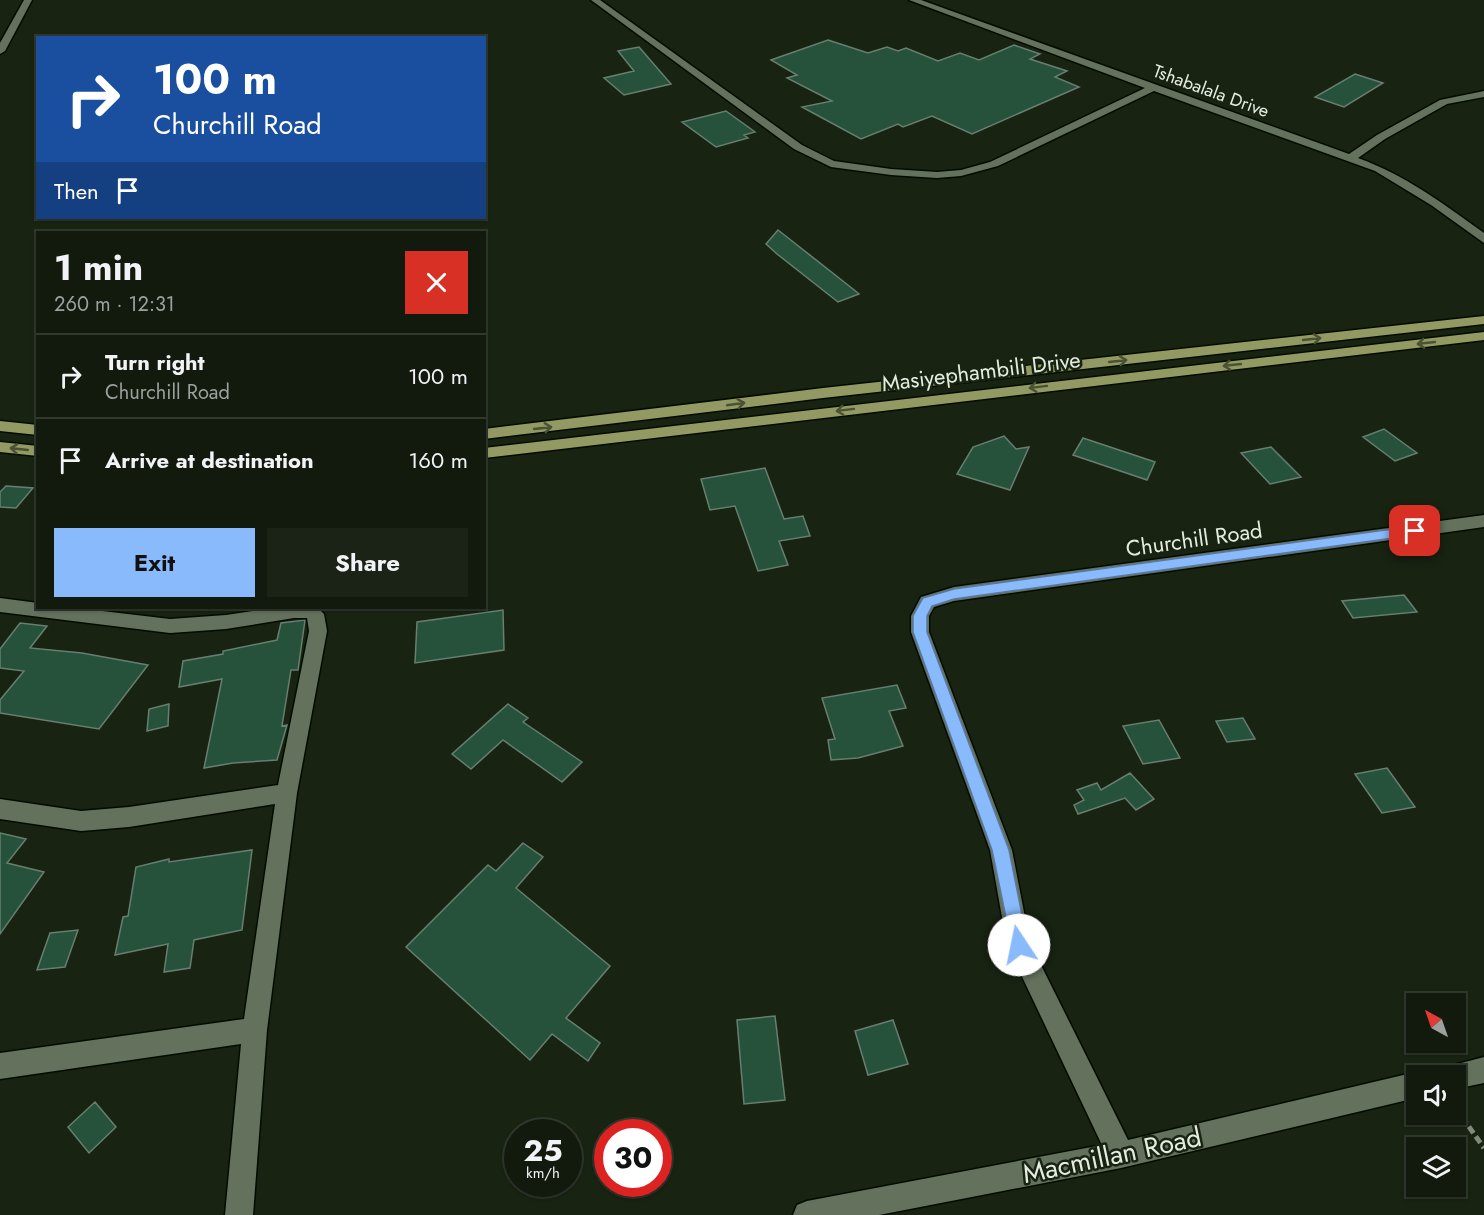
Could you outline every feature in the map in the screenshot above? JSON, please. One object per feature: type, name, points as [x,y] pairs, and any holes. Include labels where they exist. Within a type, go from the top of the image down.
[{"type":"main road","name":"Masiyephambili Drive","points":[[486,434],[655,415],[835,391],[1484,320]]},
{"type":"main road","name":"Masiyephambili Drive","points":[[486,453],[1484,336]]},
{"type":"main road","points":[[0,426],[36,430]]},
{"type":"main road","points":[[0,447],[36,451]]},
{"type":"street","points":[[0,51],[28,0]]},
{"type":"street","points":[[595,0],[798,147],[831,164],[850,168],[937,175],[978,169],[994,164],[1152,88]]},
{"type":"street","name":"Tshabalala Drive","points":[[913,0],[1379,169],[1404,182],[1484,239]]},
{"type":"street","points":[[1350,158],[1381,137],[1444,102],[1484,94]]},
{"type":"street","name":"Churchill Road","points":[[1121,1155],[1019,945],[1001,850],[920,632],[920,616],[927,602],[954,594],[1484,521]]},
{"type":"street","points":[[0,605],[170,626],[226,622],[294,611],[308,611],[315,614],[318,631],[287,793],[255,1030],[239,1215]]},
{"type":"street","points":[[0,809],[81,821],[129,817],[287,793]]},
{"type":"street","points":[[0,1066],[255,1030]]},
{"type":"street","points":[[1466,1074],[1484,1070]]},
{"type":"street","name":"Macmillan Road","points":[[807,1215],[1121,1155],[1406,1087]]},
{"type":"path","points":[[1466,1123],[1484,1148]]},
{"type":"building","points":[[828,40],[868,53],[887,47],[898,51],[906,48],[938,61],[960,53],[979,60],[1014,45],[1040,54],[1030,59],[1067,71],[1055,77],[1079,87],[972,134],[932,116],[903,127],[898,124],[861,139],[802,107],[832,101],[787,78],[797,75],[771,60]]},
{"type":"building","points":[[639,47],[671,84],[624,95],[604,78],[634,71],[618,51]]},
{"type":"building","points":[[1355,74],[1383,83],[1344,107],[1315,97]]},
{"type":"building","points":[[726,111],[755,132],[744,135],[748,138],[716,147],[682,122]]},
{"type":"building","points":[[778,230],[859,294],[838,302],[777,254],[766,244]]},
{"type":"building","points":[[1384,429],[1417,453],[1395,461],[1363,437]]},
{"type":"building","points":[[1004,436],[1016,449],[1029,447],[1010,490],[957,474],[973,447]]},
{"type":"building","points":[[1083,438],[1155,462],[1147,480],[1073,455]]},
{"type":"building","points":[[1271,447],[1301,477],[1270,484],[1241,453]]},
{"type":"building","points":[[765,468],[784,519],[803,516],[810,536],[779,541],[788,565],[758,571],[735,506],[710,510],[701,479]]},
{"type":"building","points":[[6,486],[33,488],[16,508],[0,507],[0,492]]},
{"type":"building","points":[[1404,595],[1417,612],[1353,618],[1342,601]]},
{"type":"building","points":[[503,610],[504,650],[415,663],[417,622]]},
{"type":"building","points":[[305,620],[298,670],[291,670],[282,726],[287,725],[277,760],[233,763],[204,768],[222,679],[179,687],[183,661],[223,654],[223,651],[277,640],[281,623]]},
{"type":"building","points":[[20,623],[47,626],[30,648],[82,653],[148,665],[99,729],[0,713],[0,700],[24,671],[0,668],[0,649]]},
{"type":"building","points":[[897,685],[906,708],[889,711],[903,746],[858,758],[831,760],[828,740],[835,739],[822,698]]},
{"type":"building","points":[[169,704],[168,726],[147,731],[149,709]]},
{"type":"building","points":[[508,704],[528,718],[523,722],[582,762],[562,782],[503,740],[471,769],[452,754]]},
{"type":"building","points":[[1243,718],[1255,739],[1227,742],[1216,721]]},
{"type":"building","points":[[1159,720],[1180,758],[1143,764],[1123,726]]},
{"type":"building","points":[[1387,768],[1415,807],[1382,813],[1355,774]]},
{"type":"building","points":[[1130,773],[1154,799],[1136,810],[1125,798],[1078,814],[1074,805],[1084,800],[1077,790],[1097,783],[1101,790]]},
{"type":"building","points":[[0,833],[26,839],[7,863],[44,872],[0,934]]},
{"type":"building","points":[[523,843],[543,857],[516,888],[610,966],[566,1018],[600,1043],[588,1061],[552,1034],[530,1060],[406,947],[488,865],[496,871]]},
{"type":"building","points":[[252,850],[242,930],[194,940],[190,968],[164,972],[168,944],[115,955],[123,917],[128,916],[136,867],[169,859],[169,862]]},
{"type":"building","points":[[78,930],[65,967],[37,970],[50,933]]},
{"type":"building","points":[[775,1016],[785,1100],[744,1104],[737,1020]]},
{"type":"building","points":[[893,1020],[908,1064],[868,1075],[855,1031]]},
{"type":"building","points":[[95,1102],[116,1127],[89,1153],[68,1127]]},
{"type":"route","points":[[1019,945],[1001,850],[920,632],[920,616],[927,602],[954,594],[1415,531]]}]
